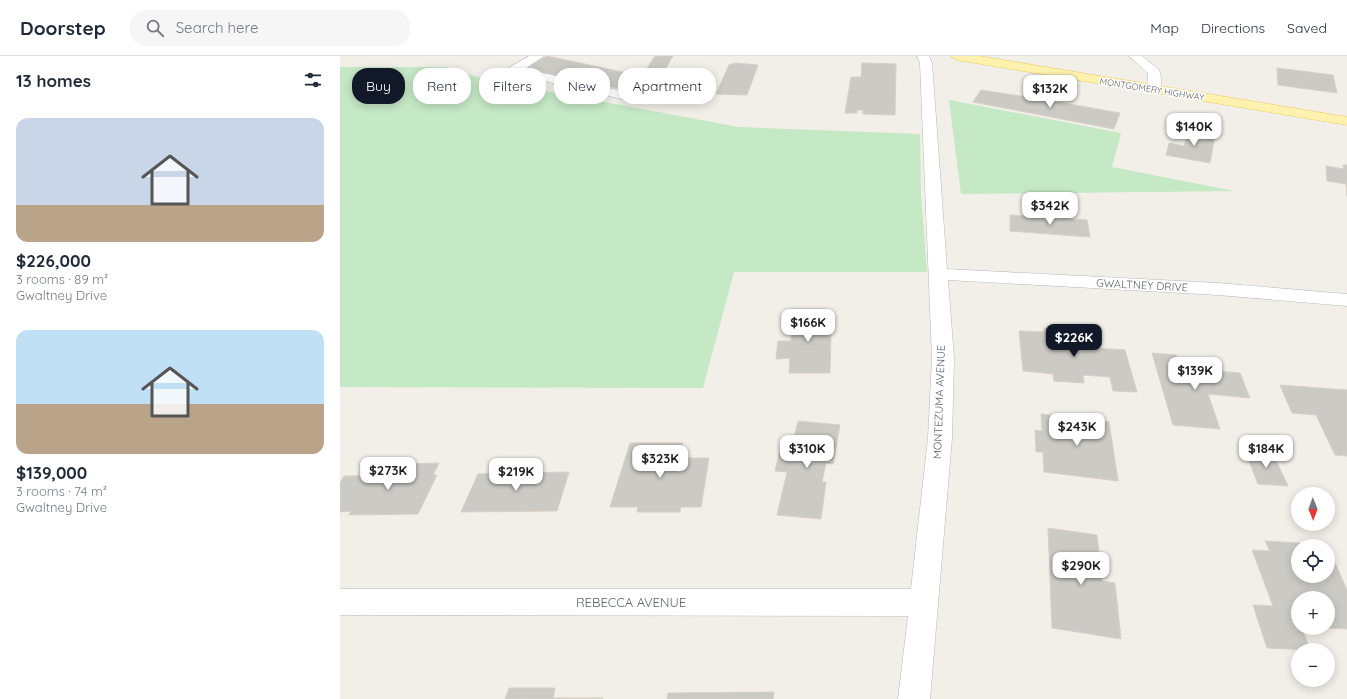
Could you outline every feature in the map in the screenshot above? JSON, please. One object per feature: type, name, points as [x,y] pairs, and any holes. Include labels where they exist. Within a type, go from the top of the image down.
[{"type":"main road","name":"MONTGOMERY HIGHWAY","points":[[958,56],[1347,121]]},
{"type":"street","points":[[538,56],[514,70],[618,94]]},
{"type":"street","name":"MONTEZUMA AVENUE","points":[[914,699],[922,603],[940,438],[943,358],[926,63],[923,56]]},
{"type":"street","points":[[1135,56],[1154,72],[1154,89]]},
{"type":"street","name":"GWALTNEY DRIVE","points":[[938,274],[1218,289],[1347,300]]},
{"type":"street","name":"REBECCA AVENUE","points":[[340,602],[922,603]]},
{"type":"green space","points":[[340,67],[448,68],[413,68],[413,104],[471,104],[471,75],[479,78],[479,104],[546,104],[546,91],[554,92],[554,104],[610,103],[739,127],[920,134],[921,194],[927,272],[734,272],[703,388],[340,387]]},
{"type":"green space","points":[[949,100],[1121,133],[1112,167],[1234,191],[961,194]]},
{"type":"building","points":[[547,56],[604,68],[554,68],[554,74],[546,73],[546,68],[524,68]]},
{"type":"building","points":[[655,56],[673,56],[666,68],[647,68]]},
{"type":"building","points":[[736,63],[758,65],[747,95],[716,94],[729,65]]},
{"type":"building","points":[[862,63],[896,64],[895,115],[863,114],[863,110],[857,110],[857,113],[845,113],[851,77],[861,77]]},
{"type":"building","points":[[1277,68],[1333,75],[1337,93],[1278,85]]},
{"type":"building","points":[[610,69],[618,71],[618,88],[610,86]]},
{"type":"building","points":[[981,90],[1120,113],[1114,129],[973,102]]},
{"type":"building","points":[[1189,130],[1215,135],[1210,163],[1166,155],[1169,143],[1184,146]]},
{"type":"building","points":[[1343,165],[1347,165],[1347,196],[1346,184],[1327,181],[1326,166],[1344,169]]},
{"type":"building","points":[[1010,215],[1087,220],[1090,237],[1010,231]]},
{"type":"building","points":[[794,309],[825,309],[824,332],[831,332],[830,373],[789,373],[790,358],[776,359],[778,341],[791,341]]},
{"type":"building","points":[[1044,328],[1070,329],[1071,334],[1090,335],[1092,348],[1125,350],[1137,392],[1113,391],[1110,377],[1083,375],[1084,383],[1054,381],[1053,374],[1023,371],[1019,331],[1044,332]]},
{"type":"building","points":[[1152,353],[1176,355],[1180,368],[1240,373],[1250,398],[1208,394],[1220,429],[1173,425]]},
{"type":"building","points":[[1280,385],[1347,390],[1347,456],[1335,455],[1316,415],[1292,413]]},
{"type":"building","points":[[1041,414],[1109,422],[1118,481],[1044,472],[1043,452],[1036,452],[1035,430],[1042,431]]},
{"type":"building","points":[[798,421],[840,425],[833,464],[826,463],[822,482],[826,482],[821,519],[777,515],[787,472],[775,471],[780,450],[791,451]]},
{"type":"building","points":[[630,443],[683,443],[677,472],[681,473],[684,458],[709,458],[701,507],[681,507],[680,512],[637,512],[638,507],[610,507]]},
{"type":"building","points":[[1246,453],[1273,454],[1288,486],[1258,484]]},
{"type":"building","points":[[439,463],[433,475],[437,475],[418,514],[349,515],[351,511],[340,512],[340,483],[344,476],[391,476],[397,464]]},
{"type":"building","points":[[569,472],[557,511],[461,512],[478,474]]},
{"type":"building","points":[[1048,528],[1097,535],[1102,581],[1115,583],[1121,639],[1052,628]]},
{"type":"building","points":[[1265,541],[1291,542],[1291,583],[1335,583],[1335,563],[1347,590],[1347,629],[1335,628],[1335,591],[1291,591],[1291,635],[1305,635],[1307,643],[1291,643],[1291,649],[1267,648],[1253,605],[1273,606],[1252,550],[1270,551]]},
{"type":"building","points":[[509,688],[555,688],[553,698],[603,698],[505,699]]},
{"type":"building","points":[[774,692],[773,699],[667,699],[668,693]]}]
